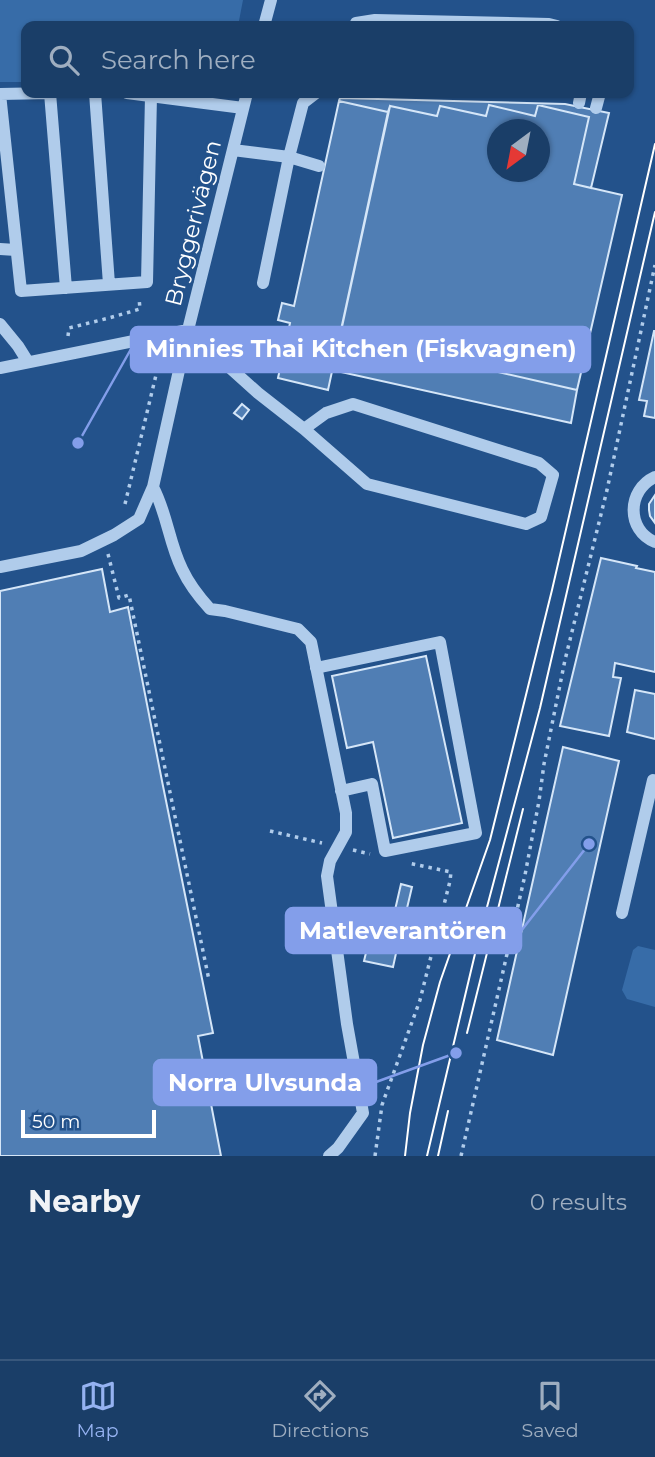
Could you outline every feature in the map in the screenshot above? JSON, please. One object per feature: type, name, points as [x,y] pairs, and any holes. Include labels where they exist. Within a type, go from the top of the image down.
[{"type":"street","points":[[265,21],[271,0]]},
{"type":"street","points":[[369,21],[419,21]]},
{"type":"street","points":[[21,94],[0,94],[20,291],[147,282],[151,98]]},
{"type":"street","points":[[50,98],[66,288]]},
{"type":"street","points":[[95,98],[109,284]]},
{"type":"street","points":[[166,98],[243,108]]},
{"type":"street","name":"Bryggerivägen","points":[[0,567],[81,551],[139,519],[153,486],[188,330],[246,98]]},
{"type":"street","points":[[263,284],[289,157],[303,103],[310,98]]},
{"type":"street","points":[[596,108],[599,98]]},
{"type":"street","points":[[233,150],[289,157],[319,166]]},
{"type":"street","points":[[0,248],[16,250]]},
{"type":"street","points":[[0,324],[19,346],[28,362]]},
{"type":"street","points":[[0,368],[188,330],[258,393],[367,484],[526,524],[541,517],[553,475],[539,463],[353,404],[326,413],[304,429]]},
{"type":"street","points":[[655,477],[638,492],[633,510],[639,529],[655,542]]},
{"type":"street","points":[[153,486],[181,568],[194,591],[210,609],[298,629],[311,642],[346,813],[346,832],[330,861],[327,876],[347,1024],[363,1113],[329,1156]]},
{"type":"street","points":[[316,668],[440,642],[476,833],[385,851],[372,784],[341,791]]},
{"type":"street","points":[[622,913],[653,780]]},
{"type":"path","points":[[461,1156],[527,862],[565,660],[607,490],[655,265]]},
{"type":"path","points":[[68,335],[69,328],[141,309],[138,282]]},
{"type":"path","points":[[125,504],[156,375],[160,335]]},
{"type":"path","points":[[108,552],[119,598],[130,595],[209,980]]},
{"type":"path","points":[[270,831],[371,855]]},
{"type":"path","points":[[375,1156],[382,1105],[420,1000],[451,872],[404,862]]},
{"type":"path","points":[[438,929],[467,938],[509,943]]},
{"type":"path","points":[[496,948],[498,941]]},
{"type":"shaded area","points":[[0,0],[243,0],[239,21],[21,21],[21,82],[0,82]]},
{"type":"shaded area","points":[[638,946],[655,950],[655,1007],[627,999],[622,990],[633,950]]},
{"type":"building","points":[[340,98],[565,104],[609,113],[591,188],[574,184],[589,117],[538,105],[535,116],[489,105],[486,116],[440,106],[437,116],[390,106],[388,112],[339,101]]},
{"type":"building","points":[[339,101],[388,112],[328,390],[278,378],[290,323],[278,320],[282,303],[294,306]]},
{"type":"building","points":[[489,105],[535,116],[538,105],[589,117],[574,184],[622,195],[577,390],[340,336],[390,106],[437,116],[440,106],[486,116]]},
{"type":"building","points":[[654,331],[655,418],[644,416],[647,401],[639,400]]},
{"type":"building","points":[[340,336],[577,390],[571,423],[332,370]]},
{"type":"building","points":[[242,404],[249,410],[242,419],[234,413]]},
{"type":"building","points":[[655,495],[655,523],[650,516],[649,504]]},
{"type":"building","points":[[601,558],[655,572],[655,672],[615,663],[613,677],[621,678],[609,736],[560,726]]},
{"type":"building","points":[[102,569],[110,612],[128,607],[213,1033],[198,1036],[221,1156],[0,1156],[0,591]]},
{"type":"building","points":[[426,656],[462,823],[393,838],[373,742],[347,748],[332,676]]},
{"type":"building","points":[[635,690],[655,694],[655,739],[627,732]]},
{"type":"building","points":[[563,747],[619,761],[553,1055],[497,1040]]},
{"type":"building","points":[[401,884],[412,887],[403,925],[392,923]]},
{"type":"building","points":[[372,928],[400,935],[393,967],[364,961]]},
{"type":"tram line","points":[[405,1156],[423,1045],[440,982],[490,840],[552,590],[655,144]]},
{"type":"tram line","points":[[427,1156],[479,937],[540,708],[655,212]]},
{"type":"tram line","points":[[467,1033],[523,809]]},
{"type":"tram line","points":[[438,1156],[448,1111]]},
{"type":"place","name":"Minnies Thai Kitchen (Fiskvagnen)","points":[[78,443]]},
{"type":"place","name":"Matleverantören","points":[[589,844]]},
{"type":"place","name":"Norra Ulvsunda","points":[[456,1053]]}]
